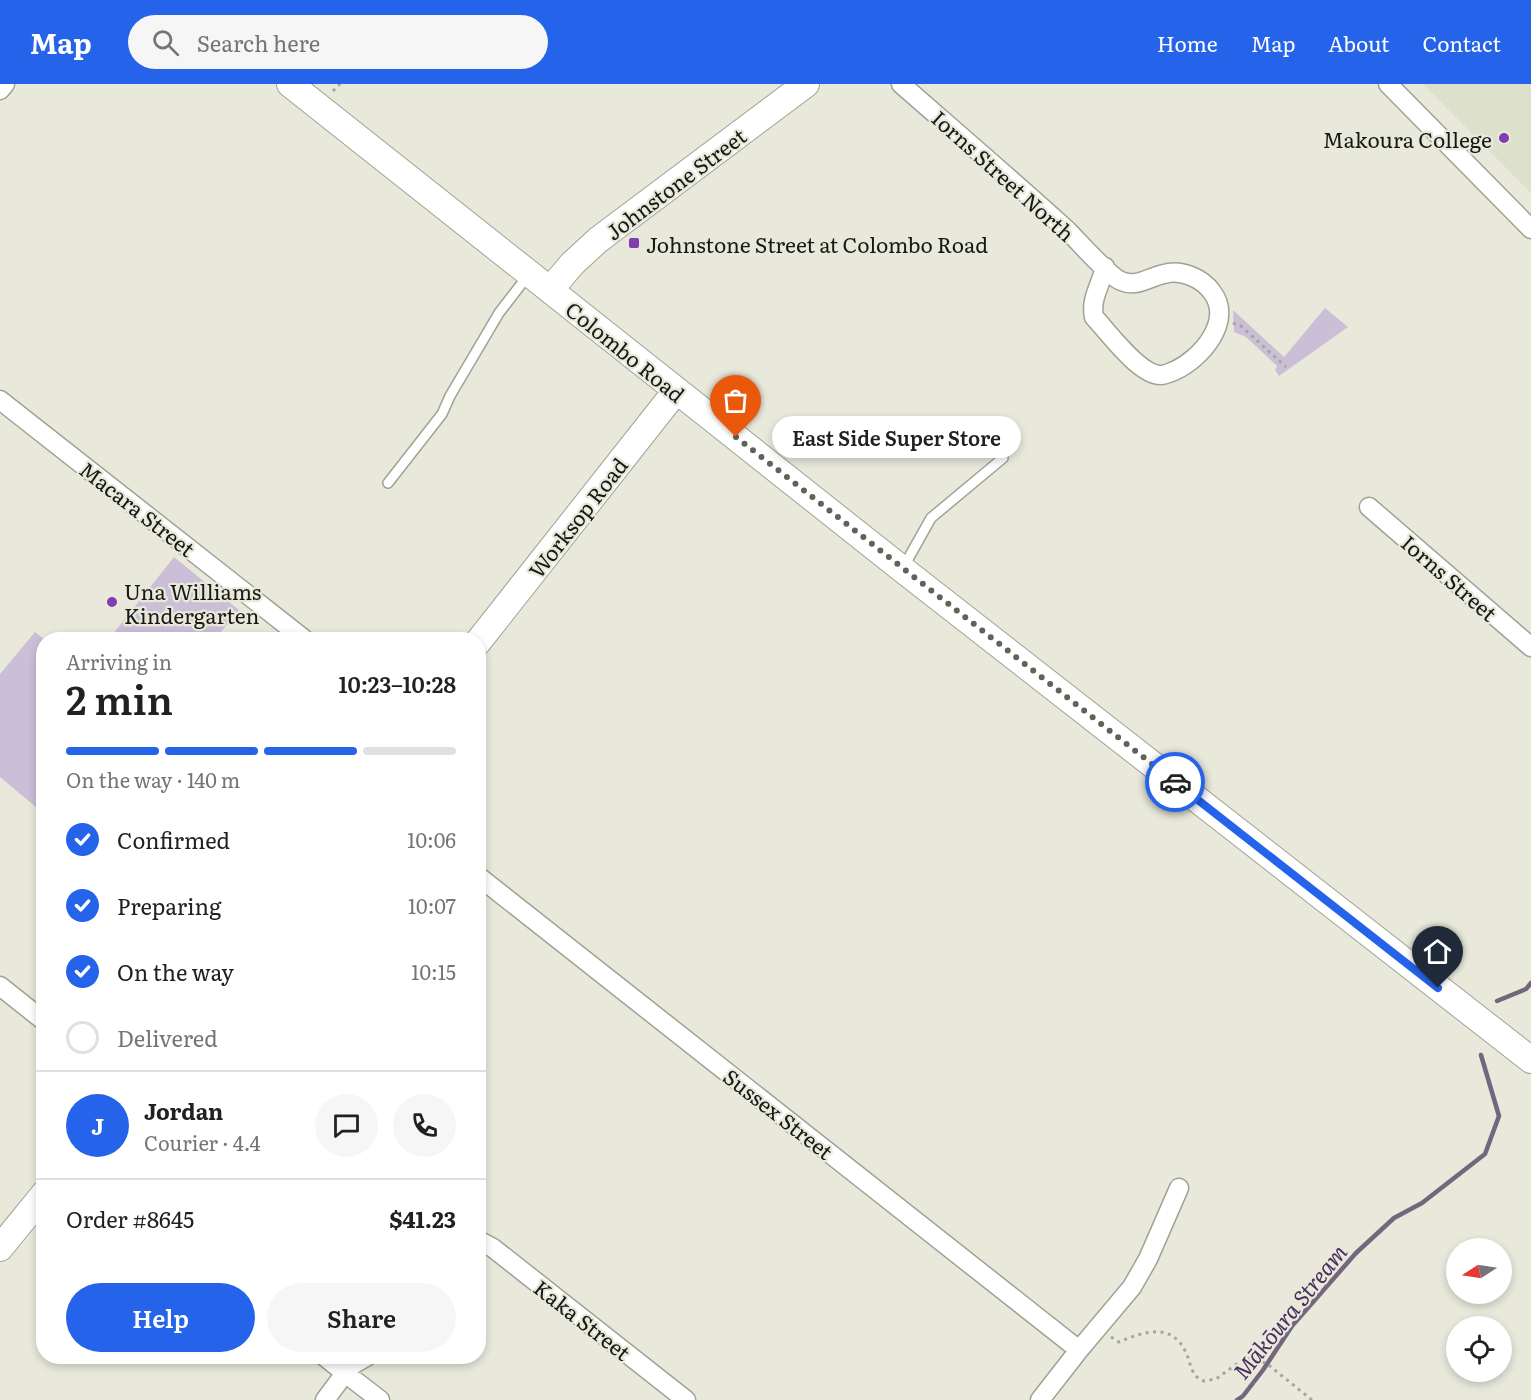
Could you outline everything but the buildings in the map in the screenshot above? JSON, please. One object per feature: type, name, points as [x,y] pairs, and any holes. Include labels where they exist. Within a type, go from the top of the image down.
[{"type":"street","points":[[0,90],[5,84]]},
{"type":"street","name":"Colombo Road","points":[[290,84],[902,569],[1531,1060]]},
{"type":"street","name":"Johnstone Street","points":[[550,290],[572,264],[598,240],[806,84]]},
{"type":"street","name":"Iorns Street North","points":[[901,84],[1069,232],[1119,281],[1132,284],[1177,272],[1193,276],[1213,293],[1221,318]]},
{"type":"street","points":[[1388,84],[1531,229]]},
{"type":"street","points":[[1105,267],[1103,279],[1092,306],[1094,317],[1146,371],[1161,375],[1187,364],[1208,342],[1218,328],[1221,318]]},
{"type":"street","name":"Worksop Road","points":[[486,632],[676,391]]},
{"type":"street","name":"Macara Street","points":[[0,400],[295,632]]},
{"type":"street","name":"Iorns Street","points":[[1369,507],[1531,647]]},
{"type":"street","name":"Sussex Street","points":[[486,882],[1079,1350]]},
{"type":"street","points":[[0,986],[36,1015]]},
{"type":"street","points":[[1040,1400],[1132,1287],[1148,1259],[1179,1188]]},
{"type":"street","points":[[0,1248],[36,1204]]},
{"type":"street","name":"Kaka Street","points":[[486,1244],[686,1400]]},
{"type":"street","points":[[334,1364],[380,1400]]},
{"type":"street","points":[[325,1400],[354,1364]]},
{"type":"lane","points":[[388,483],[442,414],[450,396],[496,319],[529,273]]},
{"type":"lane","points":[[902,569],[931,518],[1003,458]]},
{"type":"path","points":[[1221,318],[1241,326],[1286,367]]},
{"type":"path","points":[[1106,1335],[1119,1342],[1136,1335],[1155,1332],[1174,1335],[1183,1345],[1191,1372],[1204,1381],[1216,1379],[1245,1358],[1266,1363],[1312,1400]]},
{"type":"shaded area","name":"Makoura College","points":[[1423,84],[1531,84],[1531,193]]},
{"type":"shaded area","points":[[1325,308],[1348,327],[1279,376],[1275,370],[1277,366],[1246,337],[1234,332],[1233,310],[1284,357]]},
{"type":"shaded area","points":[[174,557],[239,610],[221,632],[115,632]]},
{"type":"shaded area","points":[[36,633],[36,807],[0,777],[0,674]]},
{"type":"waterway","name":"Mākōura Stream","points":[[1497,1001],[1526,989],[1531,983]]},
{"type":"waterway","name":"Mākōura Stream","points":[[1237,1400],[1243,1396],[1263,1370],[1292,1326],[1356,1253],[1394,1218],[1422,1203],[1485,1154],[1499,1116],[1481,1055]]},
{"type":"way so far","points":[[736,437],[1175,782]]},
{"type":"place","name":"Makoura College","points":[[1504,138]]},
{"type":"place","name":"Johnstone Street at Colombo Road","points":[[634,243]]},
{"type":"place","name":"East Side Super Store","points":[[736,437]]},
{"type":"place","name":"Una Williams Kindergarten","points":[[112,602]]},
{"type":"route","points":[[1175,782],[1438,988]]}]
